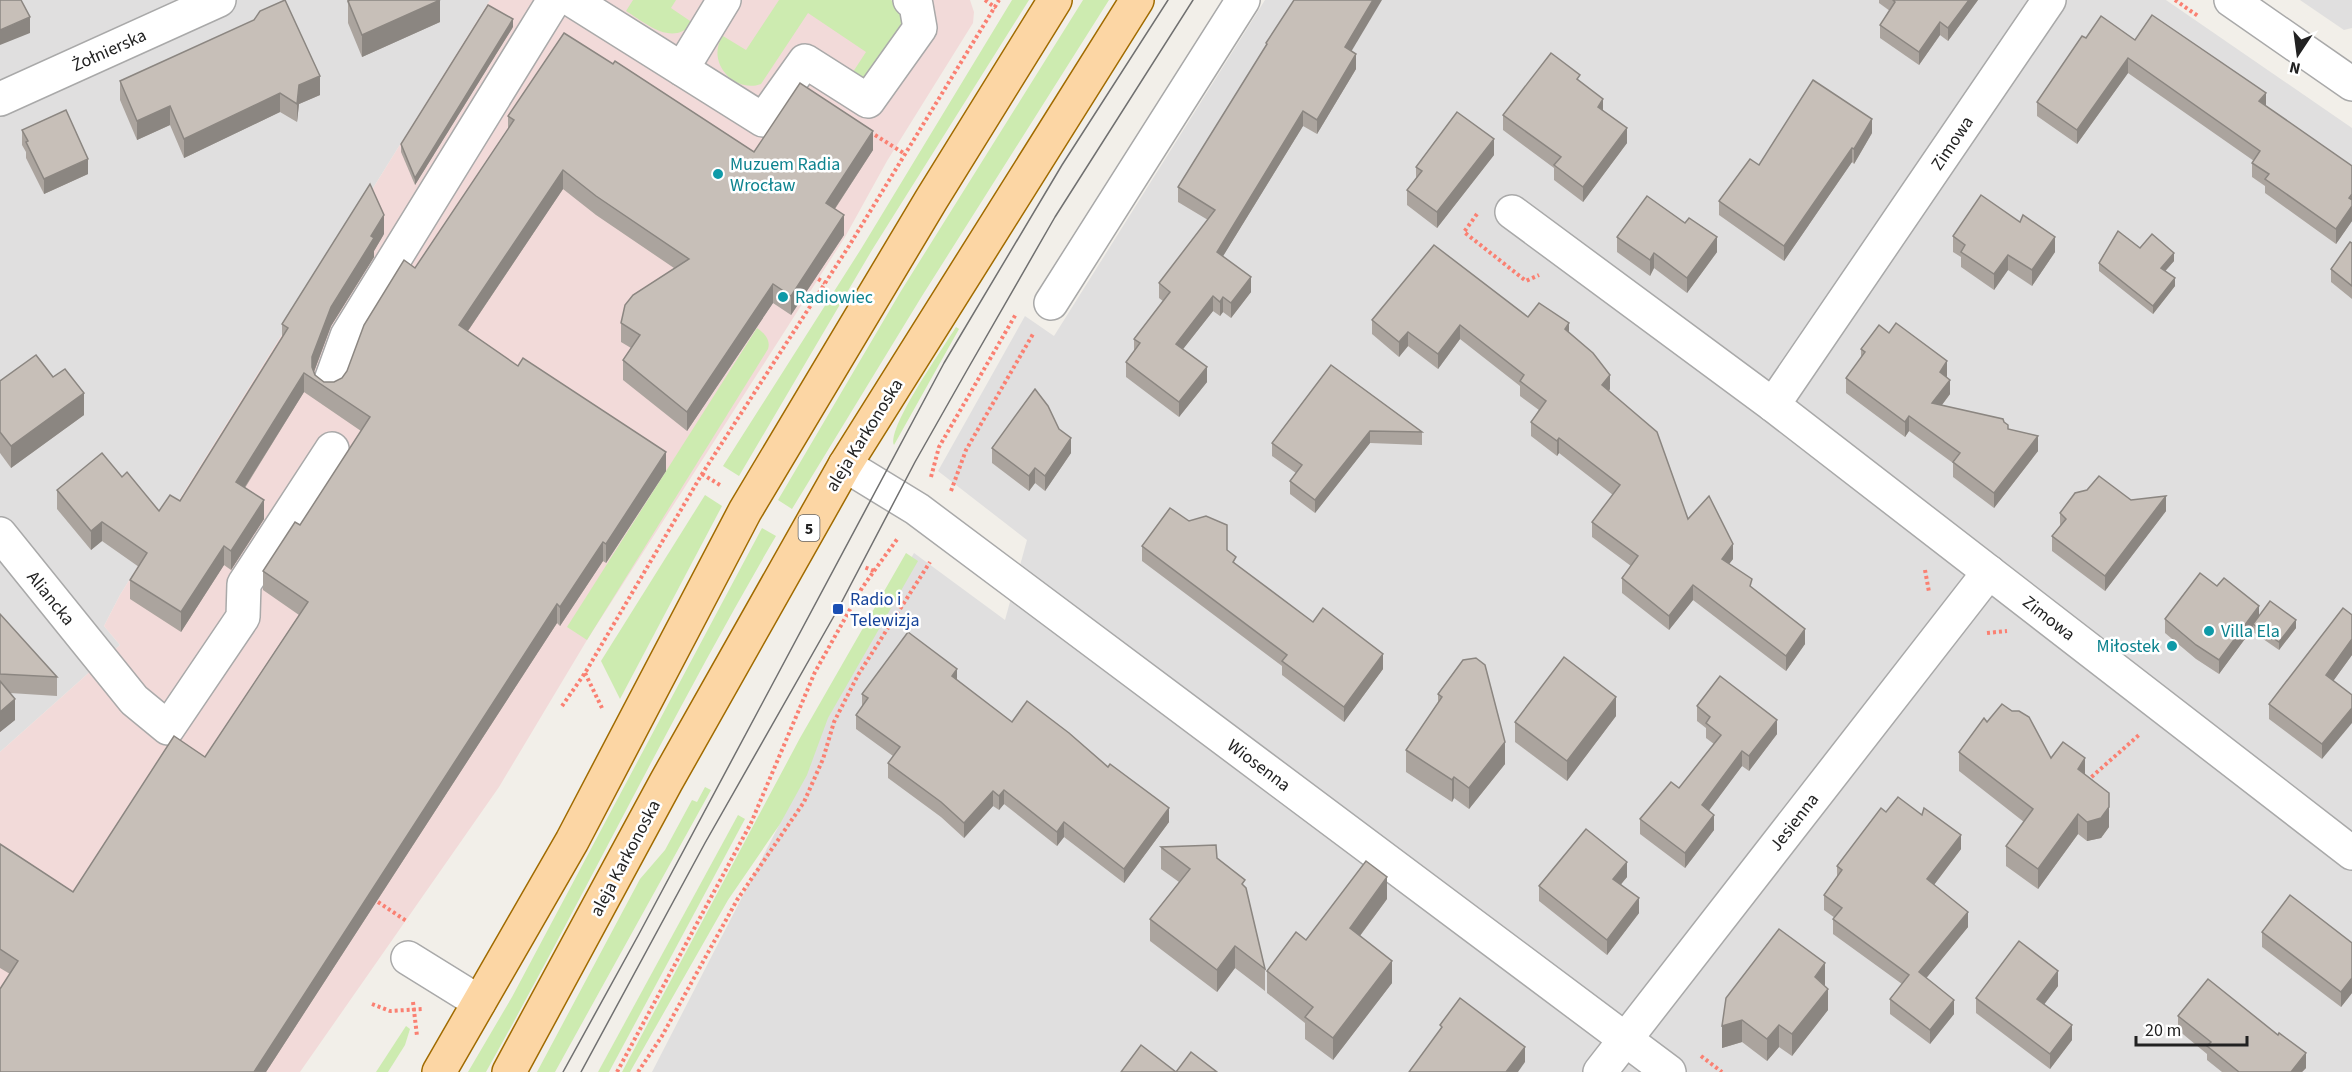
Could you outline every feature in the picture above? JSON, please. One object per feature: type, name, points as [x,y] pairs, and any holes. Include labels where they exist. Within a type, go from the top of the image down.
[{"type":"main road","points":[[439,1072],[572,841],[745,511],[931,200],[1055,0]]},
{"type":"main road","name":"aleja Karkonoska","points":[[509,1072],[672,772],[845,465],[1137,0]]},
{"type":"street","name":"Żołnierska","points":[[0,99],[219,0]]},
{"type":"street","points":[[330,383],[347,336],[554,0]]},
{"type":"street","points":[[572,0],[763,120],[804,61],[868,101],[920,28],[916,5],[910,0]]},
{"type":"street","points":[[682,69],[724,0]]},
{"type":"street","points":[[1052,303],[1243,0]]},
{"type":"street","name":"Zimowa","points":[[1773,405],[2049,0]]},
{"type":"street","points":[[2232,0],[2352,84]]},
{"type":"street","name":"Zimowa","points":[[1512,212],[1773,405],[2352,853]]},
{"type":"street","name":"Aliancka","points":[[0,534],[134,700],[168,728],[243,617],[244,584],[332,449]]},
{"type":"street","name":"Wiosenna","points":[[845,465],[942,527],[1669,1072]]},
{"type":"street","name":"Jesienna","points":[[1600,1072],[1989,572]]},
{"type":"street","points":[[408,958],[479,1002]]},
{"type":"path","points":[[985,0],[996,8]]},
{"type":"path","points":[[562,705],[585,673],[702,474],[825,283],[999,0]]},
{"type":"path","points":[[868,139],[872,134],[905,154]]},
{"type":"path","points":[[807,271],[825,283]]},
{"type":"path","points":[[929,483],[939,447],[1021,306],[1052,303]]},
{"type":"path","points":[[638,1072],[662,1036],[737,900],[804,802],[823,759],[834,722],[858,675],[928,567],[942,527],[951,489],[966,450],[1052,303]]},
{"type":"path","points":[[617,1072],[751,823],[815,672],[862,588],[901,535]]},
{"type":"path","points":[[864,567],[873,571]]},
{"type":"path","points":[[1982,633],[2061,627]]},
{"type":"path","points":[[2083,787],[2136,738],[2163,706]]},
{"type":"path","points":[[378,902],[394,913]]},
{"type":"path","points":[[372,1004],[390,1011],[425,1008]]},
{"type":"shaded area","points":[[0,0],[490,0],[120,595],[104,626],[120,645],[0,752]]},
{"type":"shaded area","points":[[490,0],[970,0],[974,12],[973,23],[887,161],[845,237],[587,640],[499,787],[300,1072],[0,1072],[0,752],[120,645],[104,626],[120,595]]},
{"type":"shaded area","points":[[1265,0],[2166,0],[2352,128],[2352,1072],[652,1072],[810,765],[815,721],[914,553],[1005,620],[1027,540],[938,471],[1025,316],[1054,336]]},
{"type":"shaded area","points":[[2300,0],[2352,0],[2352,28],[2344,30]]},
{"type":"green space","points":[[633,0],[676,0],[671,8],[693,23],[677,33],[660,31],[626,11]]},
{"type":"green space","points":[[779,0],[891,0],[899,6],[905,21],[870,76],[863,78],[851,75],[866,52],[808,13],[761,84],[751,86],[732,80],[720,65],[718,46],[723,36],[746,50]]},
{"type":"green space","points":[[1012,0],[1029,0],[872,250],[739,476],[723,466],[861,249]]},
{"type":"green space","points":[[1083,0],[1109,0],[922,296],[792,509],[778,500],[901,291]]},
{"type":"green space","points":[[956,327],[959,329],[894,445],[894,436],[907,405]]},
{"type":"green space","points":[[757,328],[768,340],[768,349],[587,640],[567,627]]},
{"type":"green space","points":[[705,495],[722,506],[620,699],[601,661]]},
{"type":"green space","points":[[762,528],[776,536],[701,669],[523,1005],[486,1072],[468,1072],[512,997]]},
{"type":"green space","points":[[906,553],[918,561],[828,718],[807,775],[780,824],[728,900],[630,1072],[622,1072],[800,738]]},
{"type":"green space","points":[[705,787],[711,790],[555,1072],[537,1072],[640,879],[665,850],[692,800],[697,802]]},
{"type":"green space","points":[[738,815],[745,819],[609,1072],[598,1072]]},
{"type":"green space","points":[[406,1026],[410,1029],[405,1045],[388,1072],[376,1072]]},
{"type":"building","points":[[0,0],[21,0],[30,17],[0,30]]},
{"type":"building","points":[[285,0],[320,76],[299,85],[297,104],[280,93],[184,139],[170,106],[137,121],[120,81],[254,20],[260,11]]},
{"type":"building","points":[[440,0],[362,35],[348,1]]},
{"type":"building","points":[[1294,0],[1373,0],[1345,47],[1356,54],[1317,120],[1303,111],[1217,252],[1251,277],[1231,303],[1223,297],[1220,302],[1213,296],[1176,344],[1207,367],[1179,402],[1126,362],[1140,343],[1134,339],[1170,292],[1159,283],[1215,210],[1178,187]]},
{"type":"building","points":[[1893,0],[1969,0],[1948,28],[1940,22],[1919,52],[1880,25],[1895,2]]},
{"type":"building","points":[[488,5],[513,19],[415,178],[401,144]]},
{"type":"building","points":[[2152,15],[2266,93],[2259,101],[2352,166],[2352,194],[2349,198],[2352,200],[2352,206],[2336,229],[2265,179],[2269,174],[2252,163],[2260,151],[2128,58],[2077,130],[2037,102],[2082,36],[2086,38],[2101,16],[2135,40]]},
{"type":"building","points":[[564,33],[613,64],[615,61],[754,152],[800,83],[873,131],[826,203],[844,215],[791,296],[773,284],[687,412],[623,360],[640,335],[621,323],[625,305],[633,295],[689,259],[596,196],[563,170],[459,325],[518,366],[523,358],[666,452],[606,544],[603,542],[560,607],[557,604],[254,1072],[0,1072],[0,989],[18,961],[0,949],[0,844],[73,892],[174,736],[205,757],[308,602],[263,571],[295,522],[300,525],[370,417],[304,373],[236,482],[264,500],[231,551],[224,546],[181,612],[130,580],[147,553],[102,522],[91,531],[57,490],[102,453],[122,477],[127,472],[159,511],[170,495],[180,501],[288,328],[282,324],[370,184],[384,215],[371,236],[374,238],[331,307],[312,357],[315,375],[324,382],[334,382],[342,378],[347,371],[364,325],[404,260],[415,268],[514,120],[508,116]]},
{"type":"building","points":[[1551,53],[1580,75],[1577,79],[1603,99],[1598,107],[1627,128],[1583,187],[1554,165],[1561,157],[1503,115]]},
{"type":"building","points":[[1813,80],[1872,119],[1854,149],[1852,148],[1784,246],[1719,201],[1750,159],[1759,165]]},
{"type":"building","points":[[66,110],[88,159],[44,179],[22,130]]},
{"type":"building","points":[[1457,112],[1494,139],[1437,212],[1407,190],[1422,171],[1416,167]]},
{"type":"building","points":[[1981,195],[2020,222],[2023,215],[2055,237],[2032,270],[2008,255],[1994,274],[1961,252],[1965,245],[1953,236]]},
{"type":"building","points":[[1647,196],[1685,223],[1689,218],[1717,237],[1687,278],[1654,253],[1650,260],[1617,237]]},
{"type":"building","points":[[2118,231],[2140,248],[2152,234],[2174,253],[2161,268],[2175,278],[2153,306],[2099,263]]},
{"type":"building","points":[[2350,242],[2352,243],[2352,286],[2331,269]]},
{"type":"building","points":[[1434,245],[1528,317],[1539,303],[1569,323],[1565,329],[1593,353],[1610,375],[1602,385],[1657,432],[1688,519],[1709,496],[1733,544],[1722,559],[1752,579],[1750,586],[1805,629],[1786,656],[1693,585],[1669,616],[1622,578],[1638,556],[1592,522],[1620,485],[1559,438],[1557,441],[1531,422],[1546,401],[1520,381],[1524,375],[1460,325],[1438,354],[1408,332],[1399,342],[1372,320]]},
{"type":"building","points":[[1896,323],[1947,361],[1940,372],[1950,380],[1932,403],[2003,419],[2008,429],[2038,436],[1994,493],[1953,462],[1960,453],[1909,416],[1905,422],[1846,378],[1865,352],[1861,349],[1879,325],[1889,333]]},
{"type":"building","points":[[36,355],[53,377],[65,369],[84,393],[11,446],[0,432],[0,381]]},
{"type":"building","points":[[1331,365],[1422,432],[1370,431],[1315,500],[1290,481],[1302,465],[1272,443]]},
{"type":"building","points":[[1035,389],[1048,406],[1059,429],[1071,438],[1045,476],[1035,468],[1029,476],[992,448]]},
{"type":"building","points":[[2099,476],[2131,500],[2166,496],[2105,576],[2052,536],[2066,519],[2060,513],[2075,493],[2087,490]]},
{"type":"building","points":[[1170,508],[1189,521],[1206,516],[1227,525],[1227,550],[1236,557],[1233,562],[1313,622],[1323,608],[1383,654],[1344,707],[1282,661],[1287,655],[1142,546]]},
{"type":"building","name":"Villa Ela","points":[[2200,573],[2217,586],[2224,578],[2259,606],[2219,660],[2196,645],[2165,619]]},
{"type":"building","points":[[2270,601],[2296,620],[2279,642],[2253,624]]},
{"type":"building","points":[[2343,608],[2352,615],[2352,639],[2326,675],[2352,695],[2352,708],[2322,744],[2269,704]]},
{"type":"building","points":[[0,614],[57,677],[0,674]]},
{"type":"building","points":[[908,632],[957,669],[952,676],[1012,722],[1027,701],[1108,767],[1110,764],[1169,808],[1124,869],[1064,822],[1057,832],[1004,790],[999,796],[993,791],[964,823],[941,802],[888,763],[900,747],[856,715],[868,698],[862,694]]},
{"type":"building","points":[[1564,657],[1616,697],[1567,761],[1515,722]]},
{"type":"building","points":[[1476,658],[1485,665],[1505,742],[1469,788],[1454,777],[1452,780],[1406,750],[1442,697],[1438,694],[1463,660]]},
{"type":"building","points":[[1720,676],[1777,720],[1749,756],[1742,751],[1702,805],[1714,815],[1685,853],[1640,819],[1671,782],[1679,788],[1721,735],[1706,723],[1710,717],[1697,706]]},
{"type":"building","points":[[0,681],[15,699],[0,712]]},
{"type":"building","points":[[2002,704],[2012,711],[2019,711],[2029,717],[2051,758],[2063,742],[2085,758],[2078,769],[2109,793],[2109,807],[2101,818],[2087,822],[2078,814],[2038,869],[2006,846],[2033,809],[1959,752],[1984,718],[1987,722]]},
{"type":"building","points":[[1898,797],[1922,815],[1924,808],[1961,835],[1927,879],[1968,912],[1919,972],[1954,1000],[1930,1030],[1890,999],[1909,975],[1833,919],[1842,908],[1824,895],[1842,870],[1837,866],[1881,808],[1886,812]]},
{"type":"building","points":[[1586,829],[1627,862],[1613,879],[1639,898],[1607,940],[1539,886]]},
{"type":"building","points":[[1216,845],[1217,858],[1245,880],[1242,884],[1246,888],[1265,969],[1235,946],[1217,970],[1150,919],[1190,869],[1161,847]]},
{"type":"building","points":[[1366,861],[1387,877],[1350,928],[1392,961],[1333,1038],[1305,1017],[1313,1007],[1267,971],[1296,932],[1306,940]]},
{"type":"building","points":[[2290,895],[2352,943],[2352,978],[2341,992],[2262,932]]},
{"type":"building","points":[[1779,929],[1825,963],[1815,977],[1828,989],[1792,1034],[1779,1025],[1767,1039],[1742,1020],[1722,1026],[1726,998]]},
{"type":"building","points":[[2019,941],[2058,971],[2037,999],[2072,1025],[2050,1054],[1976,998]]},
{"type":"building","points":[[2208,979],[2278,1035],[2279,1033],[2306,1053],[2291,1072],[2239,1072],[2207,1046],[2211,1042],[2178,1016]]},
{"type":"building","points":[[1460,998],[1525,1047],[1506,1072],[1409,1072],[1442,1027],[1440,1025]]},
{"type":"building","points":[[1141,1045],[1176,1072],[1121,1072]]},
{"type":"building","points":[[1191,1052],[1217,1072],[1176,1072]]},
{"type":"tram line","points":[[563,1072],[944,363],[1062,165],[1168,0]]},
{"type":"tram line","points":[[581,1072],[705,843],[838,609],[915,462],[966,372],[1055,217],[1193,0]]},
{"type":"place","name":"Muzuem Radia Wrocław","points":[[718,174]]},
{"type":"place","name":"Radiowiec","points":[[783,297]]},
{"type":"place","name":"Radio i Telewizja","points":[[838,609]]},
{"type":"place","name":"Villa Ela","points":[[2209,631]]},
{"type":"place","name":"Miłostek","points":[[2172,646]]}]
